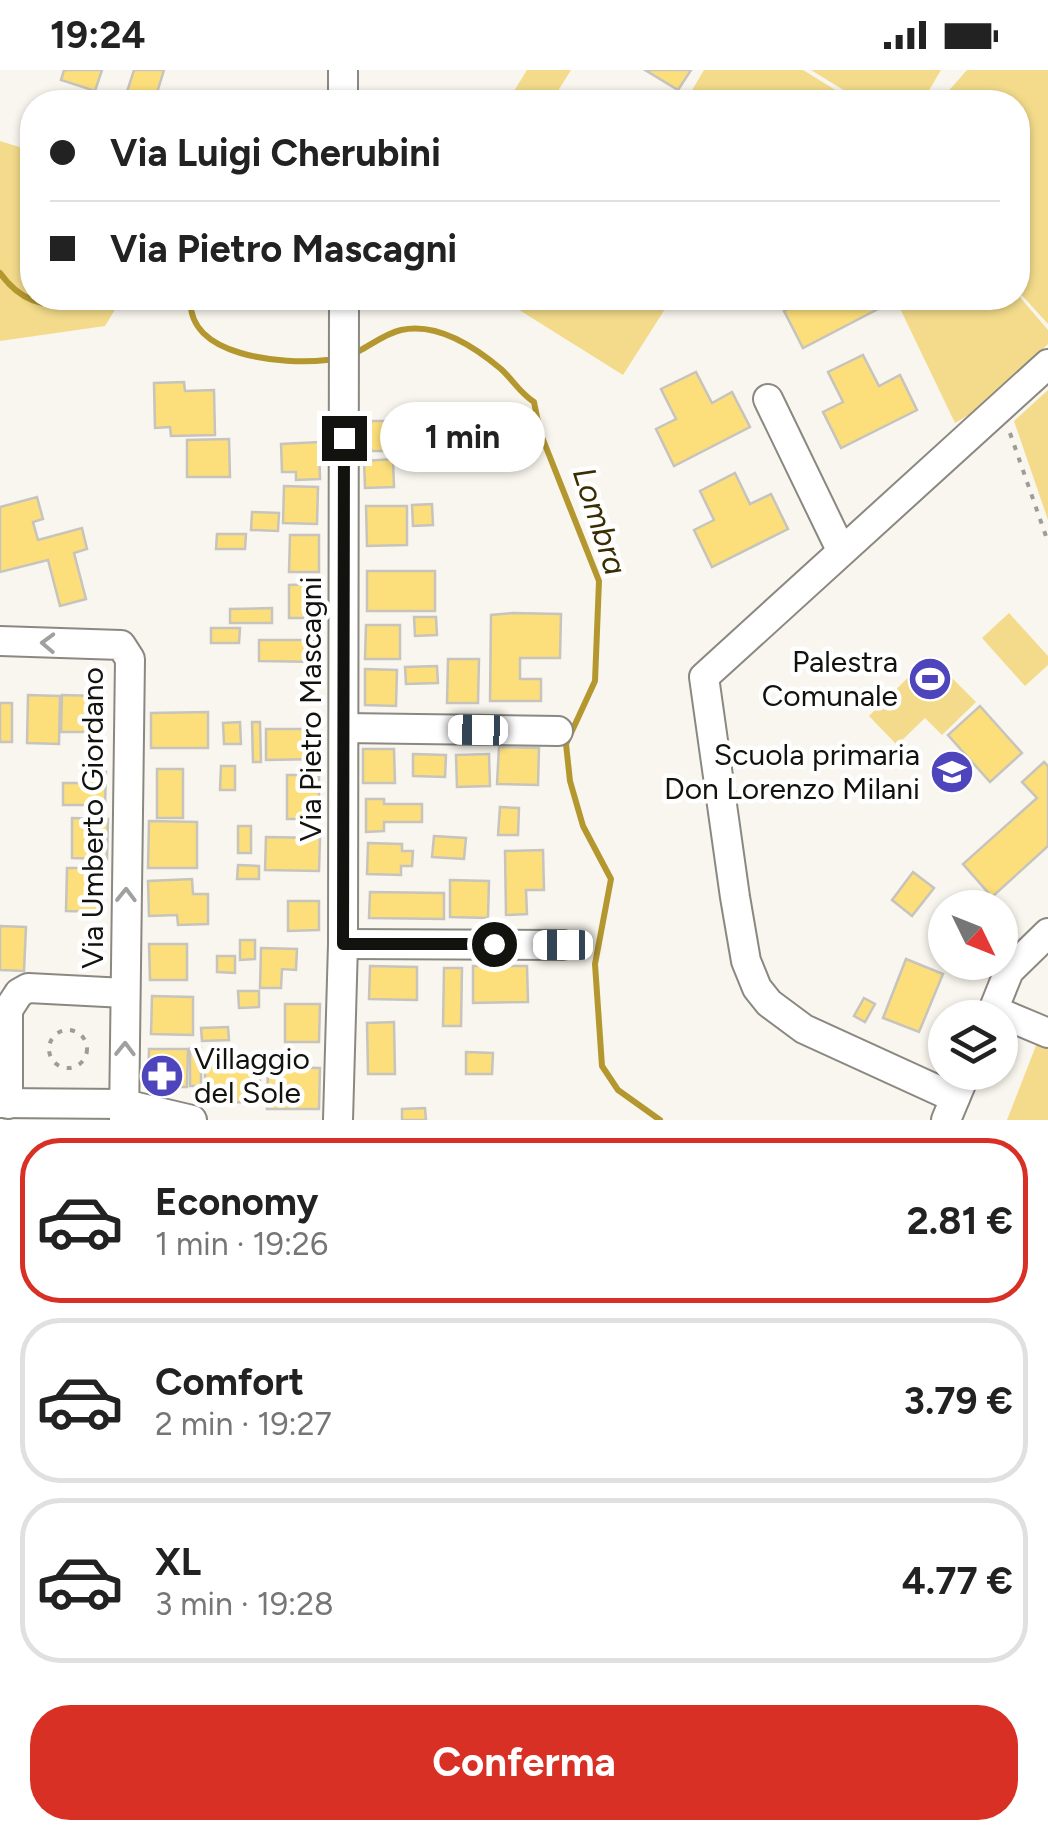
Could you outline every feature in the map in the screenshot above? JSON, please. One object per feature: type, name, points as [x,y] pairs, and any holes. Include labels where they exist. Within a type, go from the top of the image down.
[{"type":"street","name":"Via Pietro Mascagni","points":[[338,1120],[343,944],[344,310]]},
{"type":"street","points":[[956,1097],[794,1023],[769,1004],[758,988],[746,962],[704,676],[1048,364]]},
{"type":"street","points":[[768,399],[841,550]]},
{"type":"street","name":"Via Umberto Giordano","points":[[0,641],[121,646],[130,660],[125,993]]},
{"type":"street","points":[[344,728],[558,731]]},
{"type":"street","points":[[998,1000],[1010,970],[1048,933]]},
{"type":"street","points":[[343,944],[563,945]]},
{"type":"street","points":[[124,1112],[125,993],[43,988],[28,988],[19,993],[8,1010],[4,1103],[192,1120]]},
{"type":"street","points":[[1018,1023],[1048,1033]]},
{"type":"path","points":[[1008,426],[1048,542]]},
{"type":"path","points":[[68,1030],[82,1037],[86,1052],[78,1066],[68,1068],[53,1062],[49,1047],[58,1034],[68,1030]]},
{"type":"shaded area","points":[[527,70],[571,70],[558,90],[515,90]]},
{"type":"shaded area","points":[[704,70],[803,70],[836,90],[692,90]]},
{"type":"shaded area","points":[[811,70],[941,70],[929,90],[844,90]]},
{"type":"shaded area","points":[[967,70],[1048,70],[1048,324],[1030,304],[1030,90],[949,90]]},
{"type":"shaded area","points":[[0,141],[20,147],[20,310],[115,310],[105,326],[0,341]]},
{"type":"shaded area","points":[[1030,309],[1048,330],[1048,344],[979,409],[955,423],[901,310]]},
{"type":"shaded area","points":[[519,310],[664,310],[623,375]]},
{"type":"shaded area","points":[[1048,390],[1048,520],[1014,421]]},
{"type":"shaded area","points":[[1009,613],[1048,656],[1048,665],[1025,686],[982,638]]},
{"type":"shaded area","name":"Palestra Comunale","points":[[930,656],[976,702],[942,735],[925,718],[897,745],[869,716]]},
{"type":"shaded area","points":[[1037,1043],[1048,1047],[1048,1120],[1007,1120]]},
{"type":"building","points":[[64,70],[102,70],[95,90],[61,80]]},
{"type":"building","points":[[134,70],[164,70],[158,90],[128,90]]},
{"type":"building","points":[[645,70],[691,70],[678,90]]},
{"type":"building","points":[[786,310],[876,310],[803,348]]},
{"type":"building","points":[[863,355],[879,386],[900,375],[917,410],[841,448],[823,412],[843,402],[828,372]]},
{"type":"building","points":[[696,372],[712,403],[732,392],[750,427],[674,466],[656,429],[676,419],[661,389]]},
{"type":"building","points":[[184,382],[185,391],[214,390],[215,435],[171,436],[170,427],[155,428],[154,383]]},
{"type":"building","points":[[365,421],[388,421],[388,451],[365,451]]},
{"type":"building","points":[[229,439],[230,477],[187,477],[187,440]]},
{"type":"building","points":[[319,442],[320,479],[296,480],[296,472],[282,472],[281,444]]},
{"type":"building","points":[[393,459],[394,487],[365,488],[364,461]]},
{"type":"building","points":[[735,473],[750,504],[771,494],[788,529],[712,567],[694,530],[714,520],[700,491]]},
{"type":"building","points":[[284,486],[318,487],[317,524],[283,523]]},
{"type":"building","points":[[37,497],[43,519],[33,522],[38,540],[82,528],[87,549],[74,553],[86,599],[60,606],[48,560],[0,572],[0,507]]},
{"type":"building","points":[[432,504],[433,525],[413,526],[412,505]]},
{"type":"building","points":[[366,506],[407,506],[407,545],[367,546]]},
{"type":"building","points":[[252,512],[279,513],[278,531],[251,530]]},
{"type":"building","points":[[217,534],[246,534],[245,549],[216,549]]},
{"type":"building","points":[[290,535],[319,535],[319,572],[289,572]]},
{"type":"building","points":[[367,571],[435,571],[435,611],[367,611]]},
{"type":"building","points":[[319,584],[319,618],[289,618],[289,585]]},
{"type":"building","points":[[272,608],[272,623],[230,623],[230,609]]},
{"type":"building","points":[[561,614],[560,658],[520,658],[520,679],[541,679],[541,701],[490,701],[491,615]]},
{"type":"building","points":[[414,617],[436,617],[437,635],[415,636]]},
{"type":"building","points":[[366,625],[400,625],[400,659],[365,659]]},
{"type":"building","points":[[211,628],[240,628],[239,643],[211,643]]},
{"type":"building","points":[[259,640],[320,640],[320,662],[259,661]]},
{"type":"building","points":[[448,659],[479,659],[478,703],[447,703]]},
{"type":"building","points":[[437,666],[438,683],[406,684],[405,667]]},
{"type":"building","points":[[365,669],[397,670],[396,706],[365,705]]},
{"type":"building","points":[[28,695],[60,696],[59,744],[27,743]]},
{"type":"building","points":[[62,695],[98,696],[97,732],[61,732]]},
{"type":"building","points":[[0,703],[12,703],[12,742],[0,742]]},
{"type":"building","points":[[980,706],[1022,753],[990,782],[948,735]]},
{"type":"building","points":[[208,712],[208,748],[151,748],[151,713]]},
{"type":"building","points":[[240,722],[241,744],[224,744],[223,723]]},
{"type":"building","points":[[252,722],[260,722],[261,762],[253,762]]},
{"type":"building","points":[[266,729],[320,729],[320,759],[266,760]]},
{"type":"building","points":[[499,747],[539,748],[538,785],[497,784]]},
{"type":"building","points":[[363,749],[394,749],[395,783],[363,783]]},
{"type":"building","points":[[413,754],[446,755],[445,777],[413,776]]},
{"type":"building","points":[[489,754],[490,786],[457,787],[456,755]]},
{"type":"building","points":[[1044,762],[1048,766],[1048,846],[1000,890],[986,890],[963,864],[1037,798],[1022,782]]},
{"type":"building","points":[[221,766],[235,766],[235,790],[220,790]]},
{"type":"building","points":[[157,769],[183,769],[183,818],[157,818]]},
{"type":"building","points":[[82,772],[106,772],[105,805],[63,805],[63,783],[82,783]]},
{"type":"building","points":[[287,775],[319,775],[319,819],[287,819]]},
{"type":"building","points":[[366,799],[384,799],[384,804],[422,804],[422,822],[384,822],[384,831],[366,832]]},
{"type":"building","points":[[500,807],[519,808],[518,835],[498,835]]},
{"type":"building","points":[[72,818],[108,819],[107,859],[72,858]]},
{"type":"building","points":[[149,821],[197,822],[197,868],[148,868]]},
{"type":"building","points":[[238,826],[251,826],[251,853],[238,853]]},
{"type":"building","points":[[434,836],[466,838],[464,859],[432,857]]},
{"type":"building","points":[[266,837],[320,838],[319,871],[265,870]]},
{"type":"building","points":[[368,843],[402,844],[402,851],[413,851],[412,866],[401,866],[401,875],[367,874]]},
{"type":"building","points":[[543,850],[544,890],[526,890],[527,914],[506,915],[505,851]]},
{"type":"building","points":[[238,865],[259,866],[259,879],[237,879]]},
{"type":"building","points":[[67,868],[104,868],[103,912],[66,911]]},
{"type":"building","points":[[913,872],[934,888],[928,890],[912,916],[892,900]]},
{"type":"building","points":[[192,879],[193,894],[208,894],[208,924],[178,925],[177,915],[149,916],[148,881]]},
{"type":"building","points":[[450,880],[489,881],[488,918],[450,917]]},
{"type":"building","points":[[370,892],[444,893],[444,919],[369,918]]},
{"type":"building","points":[[288,901],[319,901],[319,930],[288,931]]},
{"type":"building","points":[[0,926],[26,927],[24,971],[0,970]]},
{"type":"building","points":[[240,940],[255,940],[255,959],[240,960]]},
{"type":"building","points":[[149,944],[187,944],[187,980],[150,980]]},
{"type":"building","points":[[261,948],[297,949],[296,970],[282,969],[281,988],[260,988]]},
{"type":"building","points":[[217,956],[235,956],[235,973],[217,972]]},
{"type":"building","points":[[906,959],[928,968],[928,980],[941,980],[932,1000],[928,1000],[919,1032],[883,1018]]},
{"type":"building","points":[[370,966],[417,967],[417,1000],[369,999]]},
{"type":"building","points":[[473,966],[527,966],[528,1002],[473,1003]]},
{"type":"building","points":[[444,968],[462,968],[461,1026],[443,1026]]},
{"type":"building","points":[[238,991],[259,991],[259,1007],[239,1008]]},
{"type":"building","points":[[152,996],[193,997],[193,1035],[151,1034]]},
{"type":"building","points":[[864,998],[875,1004],[865,1022],[854,1016]]},
{"type":"building","points":[[285,1004],[320,1004],[319,1042],[285,1042]]},
{"type":"building","points":[[394,1022],[395,1074],[368,1074],[367,1023]]},
{"type":"building","points":[[228,1027],[229,1040],[202,1041],[201,1028]]},
{"type":"building","points":[[190,1048],[201,1048],[201,1086],[190,1086]]},
{"type":"building","points":[[149,1049],[188,1049],[187,1087],[148,1087]]},
{"type":"building","points":[[466,1052],[493,1053],[492,1074],[466,1074]]},
{"type":"building","points":[[205,1059],[240,1059],[240,1071],[260,1071],[260,1102],[205,1103]]},
{"type":"building","points":[[268,1067],[320,1068],[319,1109],[267,1109]]},
{"type":"building","points":[[425,1108],[426,1120],[402,1120],[402,1109]]},
{"type":"waterway","name":"Lombra","points":[[0,273],[20,293]]},
{"type":"waterway","name":"Lombra","points":[[192,310],[204,333],[241,353],[287,361],[327,360]]},
{"type":"waterway","name":"Lombra","points":[[359,351],[401,330],[415,328],[442,333],[491,361],[534,402],[540,432],[599,581],[595,681],[566,744],[570,781],[583,826],[611,879],[595,964],[602,1066],[618,1090],[660,1120]]},
{"type":"place","name":"Palestra Comunale","points":[[930,679]]},
{"type":"place","name":"Scuola primaria Don Lorenzo Milani","points":[[952,772]]},
{"type":"place","name":"Villaggio del Sole","points":[[162,1076]]},
{"type":"route","points":[[344,438],[343,944],[494,944]]}]
